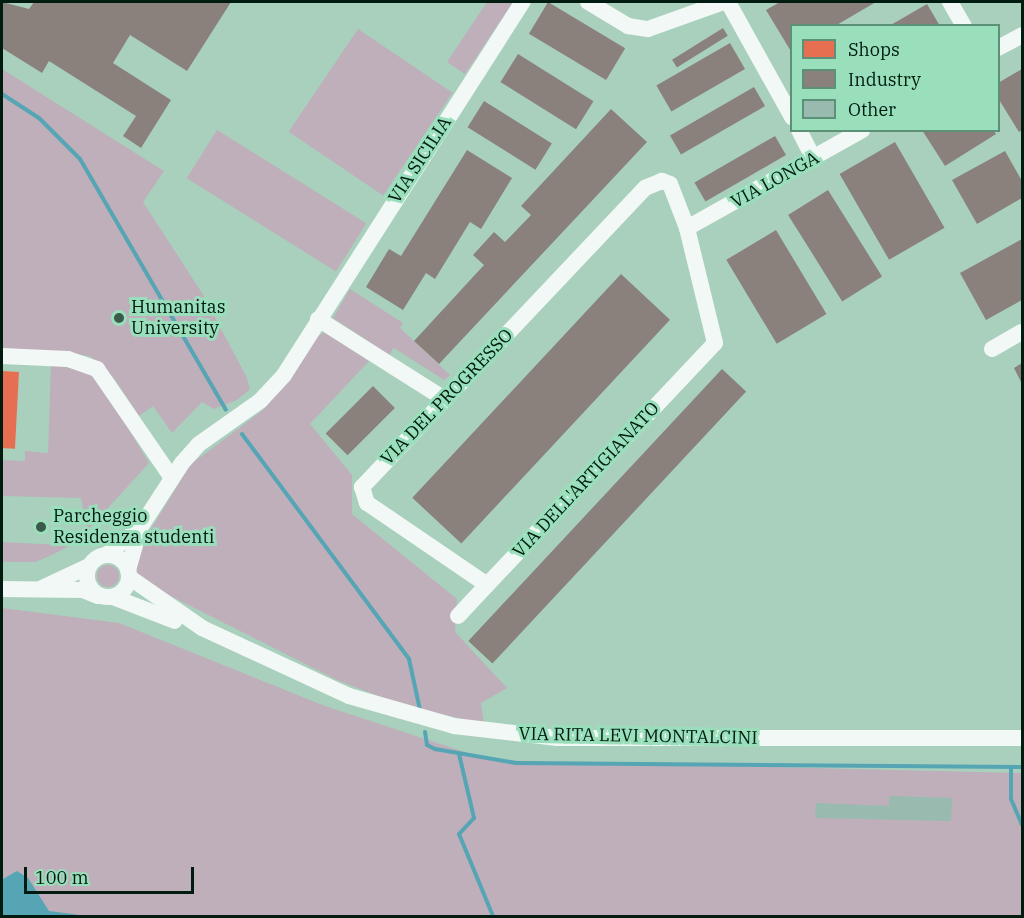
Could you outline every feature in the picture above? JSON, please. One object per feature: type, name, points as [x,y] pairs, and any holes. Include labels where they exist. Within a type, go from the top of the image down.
[{"type":"street","name":"VIA SICILIA","points":[[140,528],[172,478],[199,444],[272,390],[523,2]]},
{"type":"street","points":[[588,2],[628,26],[648,29],[726,2],[790,114]]},
{"type":"street","points":[[950,2],[963,24]]},
{"type":"street","points":[[1000,47],[1023,35]]},
{"type":"street","points":[[800,132],[814,159]]},
{"type":"street","name":"VIA LONGA","points":[[687,228],[814,159],[858,132]]},
{"type":"street","name":"VIA DEL PROGRESSO","points":[[487,585],[361,494],[368,478],[446,400],[645,188],[662,181],[670,184],[687,228]]},
{"type":"street","name":"VIA DELL'ARTIGIANATO","points":[[458,616],[715,343],[687,228]]},
{"type":"street","points":[[318,320],[446,400]]},
{"type":"street","points":[[992,349],[1023,332]]},
{"type":"street","points":[[2,356],[68,359],[97,369],[172,478]]},
{"type":"street","points":[[106,555],[140,528]]},
{"type":"street","points":[[89,566],[86,580],[106,597],[125,590],[140,528]]},
{"type":"street","name":"VIA RITA LEVI MONTALCINI","points":[[33,591],[89,566],[106,555],[120,559],[129,573],[202,628]]},
{"type":"street","name":"VIA RITA LEVI MONTALCINI","points":[[2,589],[83,590],[202,628],[373,705],[518,736],[1023,738]]},
{"type":"shaded area","points":[[487,2],[513,2],[465,74],[447,62]]},
{"type":"shaded area","points":[[358,29],[453,93],[383,196],[289,132]]},
{"type":"shaded area","name":"Humanitas University","points":[[2,69],[164,171],[143,202],[202,293],[246,376],[250,389],[237,400],[214,409],[202,402],[172,433],[153,406],[139,416],[114,378],[90,356],[2,348]]},
{"type":"shaded area","points":[[217,130],[366,223],[336,272],[187,178]]},
{"type":"shaded area","points":[[350,289],[403,323],[400,328],[450,375],[444,380],[394,348],[389,355],[333,318]]},
{"type":"shaded area","points":[[324,332],[369,361],[310,424],[352,475],[352,514],[457,599],[455,632],[507,688],[481,703],[484,724],[399,704],[337,680],[141,581],[136,570],[142,544],[190,465],[263,410],[308,344]]},
{"type":"shaded area","points":[[51,364],[86,371],[103,386],[149,463],[87,531],[81,498],[2,496],[2,460],[25,461],[25,451],[48,453]]},
{"type":"shaded area","points":[[71,533],[78,541],[52,555],[35,562],[2,562],[2,542],[60,545]]},
{"type":"shaded area","points":[[108,565],[116,568],[119,576],[116,584],[108,587],[100,584],[97,576],[100,568]]},
{"type":"shaded area","points":[[2,608],[119,623],[325,706],[489,760],[1022,773],[1022,916],[2,916]]},
{"type":"water","points":[[17,871],[28,878],[49,911],[87,916],[2,916],[3,879]]},
{"type":"building: Shops","points":[[2,371],[19,372],[15,449],[2,448]]},
{"type":"building: Industry","points":[[2,2],[29,9],[34,2],[231,2],[187,71],[130,35],[113,63],[171,100],[141,148],[123,136],[136,116],[49,61],[42,73],[2,48]]},
{"type":"building: Industry","points":[[548,2],[625,48],[606,80],[529,34]]},
{"type":"building: Industry","points":[[780,2],[876,2],[838,24],[790,24],[790,50],[766,10]]},
{"type":"building: Industry","points":[[927,4],[939,24],[892,24]]},
{"type":"building: Industry","points":[[723,28],[728,36],[677,67],[672,60]]},
{"type":"building: Industry","points":[[730,43],[745,69],[671,111],[656,86]]},
{"type":"building: Industry","points":[[518,54],[593,101],[576,129],[501,82]]},
{"type":"building: Industry","points":[[1022,69],[1022,130],[1019,132],[1000,101],[1000,82]]},
{"type":"building: Industry","points":[[754,87],[765,106],[681,155],[670,136]]},
{"type":"building: Industry","points":[[484,101],[552,143],[535,170],[468,127]]},
{"type":"building: Industry","points":[[611,109],[647,142],[439,364],[414,341],[484,265],[473,255],[494,232],[505,242],[531,215],[521,206]]},
{"type":"building: Industry","points":[[923,132],[994,132],[996,134],[945,166]]},
{"type":"building: Industry","points":[[775,136],[786,155],[705,202],[694,182]]},
{"type":"building: Industry","points":[[895,142],[944,228],[889,260],[840,174]]},
{"type":"building: Industry","points":[[467,150],[512,178],[481,229],[470,222],[435,279],[426,273],[403,310],[366,287],[389,249],[401,256]]},
{"type":"building: Industry","points":[[1005,151],[1022,181],[1022,198],[977,224],[952,180]]},
{"type":"building: Industry","points":[[828,190],[882,277],[842,301],[788,215]]},
{"type":"building: Industry","points":[[776,230],[826,314],[777,344],[726,260]]},
{"type":"building: Industry","points":[[1022,239],[1022,300],[986,320],[960,273]]},
{"type":"building: Industry","points":[[621,274],[670,320],[461,543],[412,498]]},
{"type":"building: Industry","points":[[1022,363],[1022,384],[1014,368]]},
{"type":"building: Industry","points":[[722,369],[746,392],[492,664],[468,641]]},
{"type":"building: Industry","points":[[373,386],[395,408],[348,455],[326,433]]},
{"type":"building: Other","points":[[889,796],[952,798],[951,821],[815,818],[816,803],[889,806]]},
{"type":"waterway","points":[[2,94],[39,118],[80,159],[226,410]]},
{"type":"waterway","points":[[242,434],[409,659],[420,710]]},
{"type":"waterway","points":[[425,732],[427,745],[435,749],[516,763],[1022,767]]},
{"type":"waterway","points":[[459,754],[474,818],[459,834],[493,916]]},
{"type":"waterway","points":[[1011,767],[1011,799],[1022,825]]},
{"type":"place","name":"Humanitas University","points":[[119,318]]},
{"type":"place","name":"Parcheggio Residenza studenti","points":[[41,527]]}]
